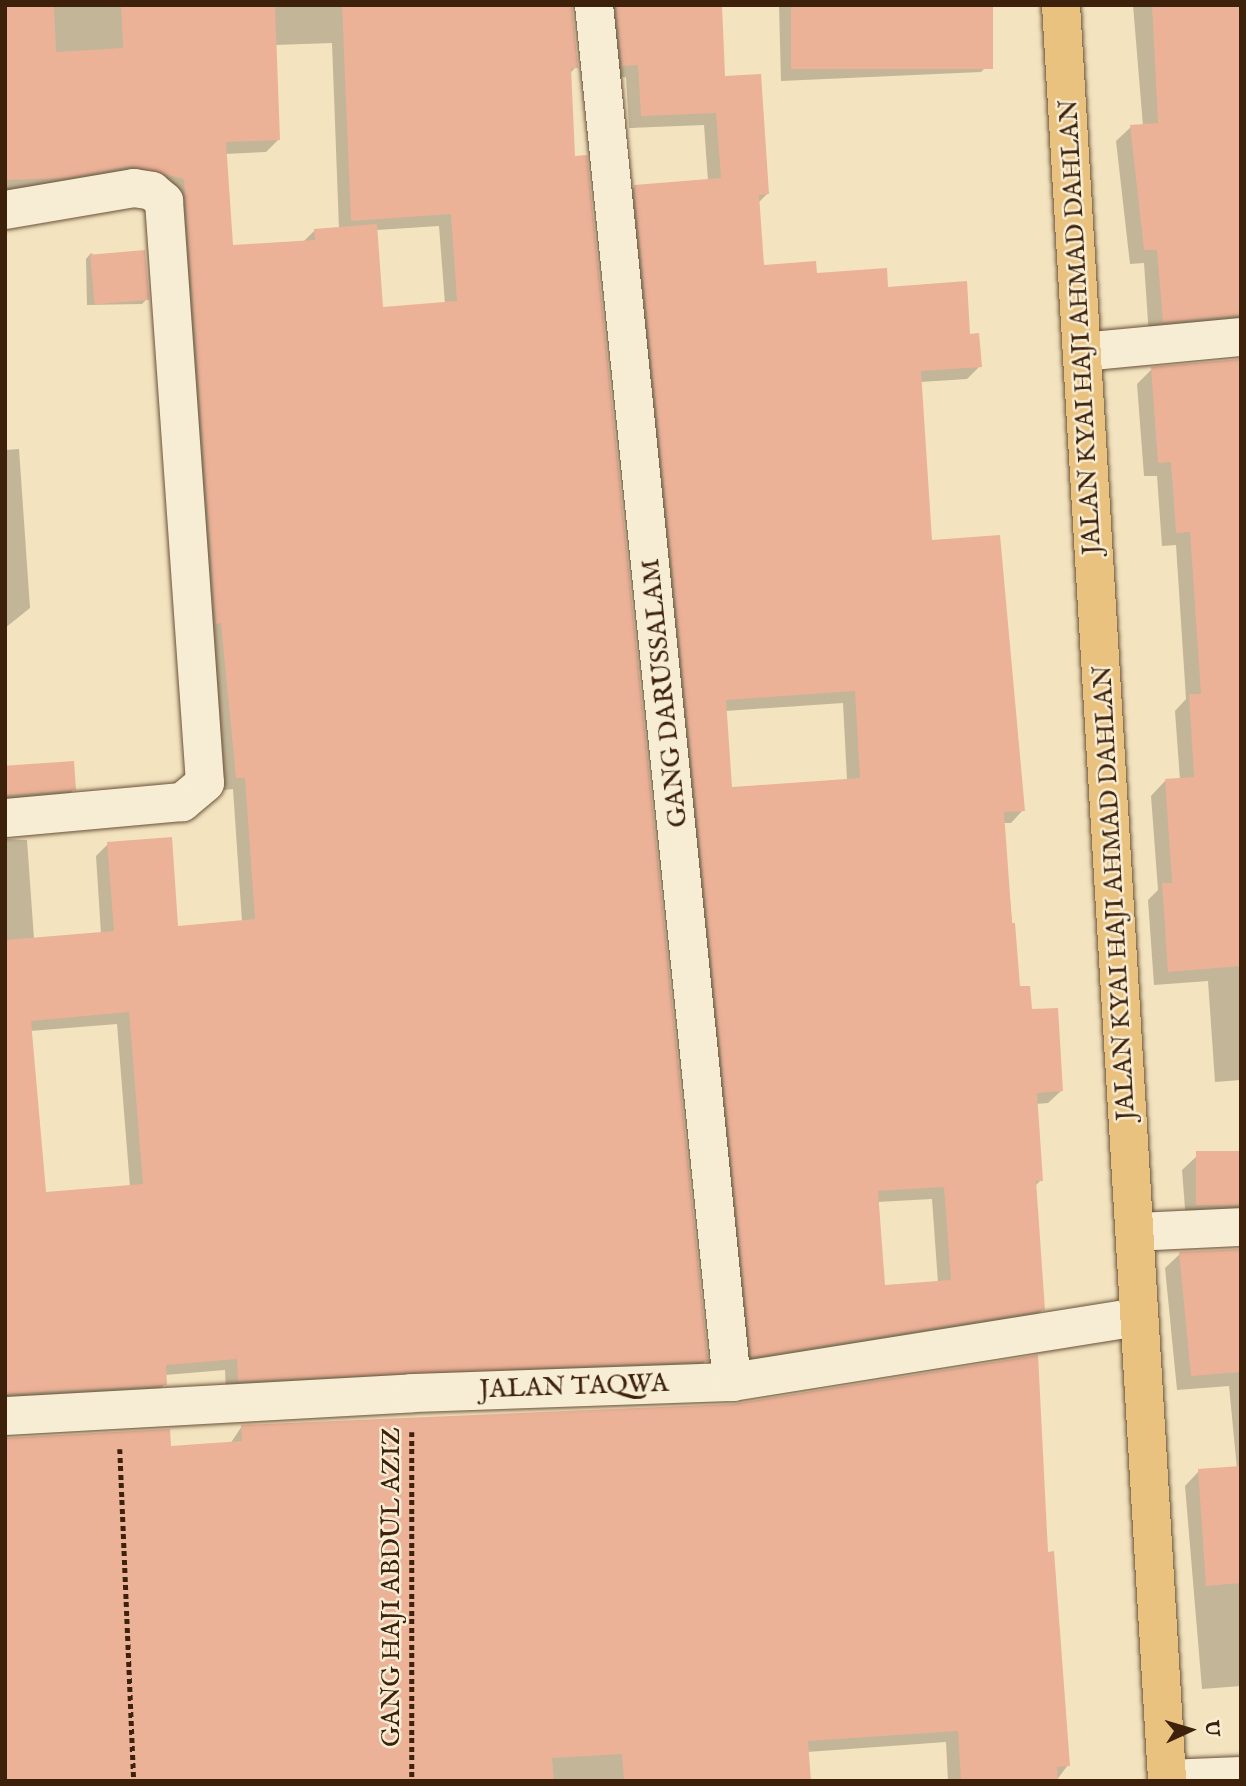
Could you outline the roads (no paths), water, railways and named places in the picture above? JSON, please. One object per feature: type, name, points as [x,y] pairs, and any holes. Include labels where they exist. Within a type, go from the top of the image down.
[{"type":"main road","name":"JALAN KYAI HAJI AHMAD DAHLAN","points":[[1061,5],[1167,1780]]},
{"type":"street","name":"GANG DARUSSALAM","points":[[594,5],[732,1382]]},
{"type":"street","points":[[5,210],[134,188],[152,191],[164,201],[205,783],[182,802],[5,818]]},
{"type":"street","points":[[1082,352],[1241,337]]},
{"type":"street","points":[[1135,1232],[1241,1227]]},
{"type":"street","name":"JALAN TAQWA","points":[[5,1416],[118,1407],[411,1393],[732,1382],[1138,1317]]},
{"type":"street","points":[[1167,1780],[1241,1776]]}]
